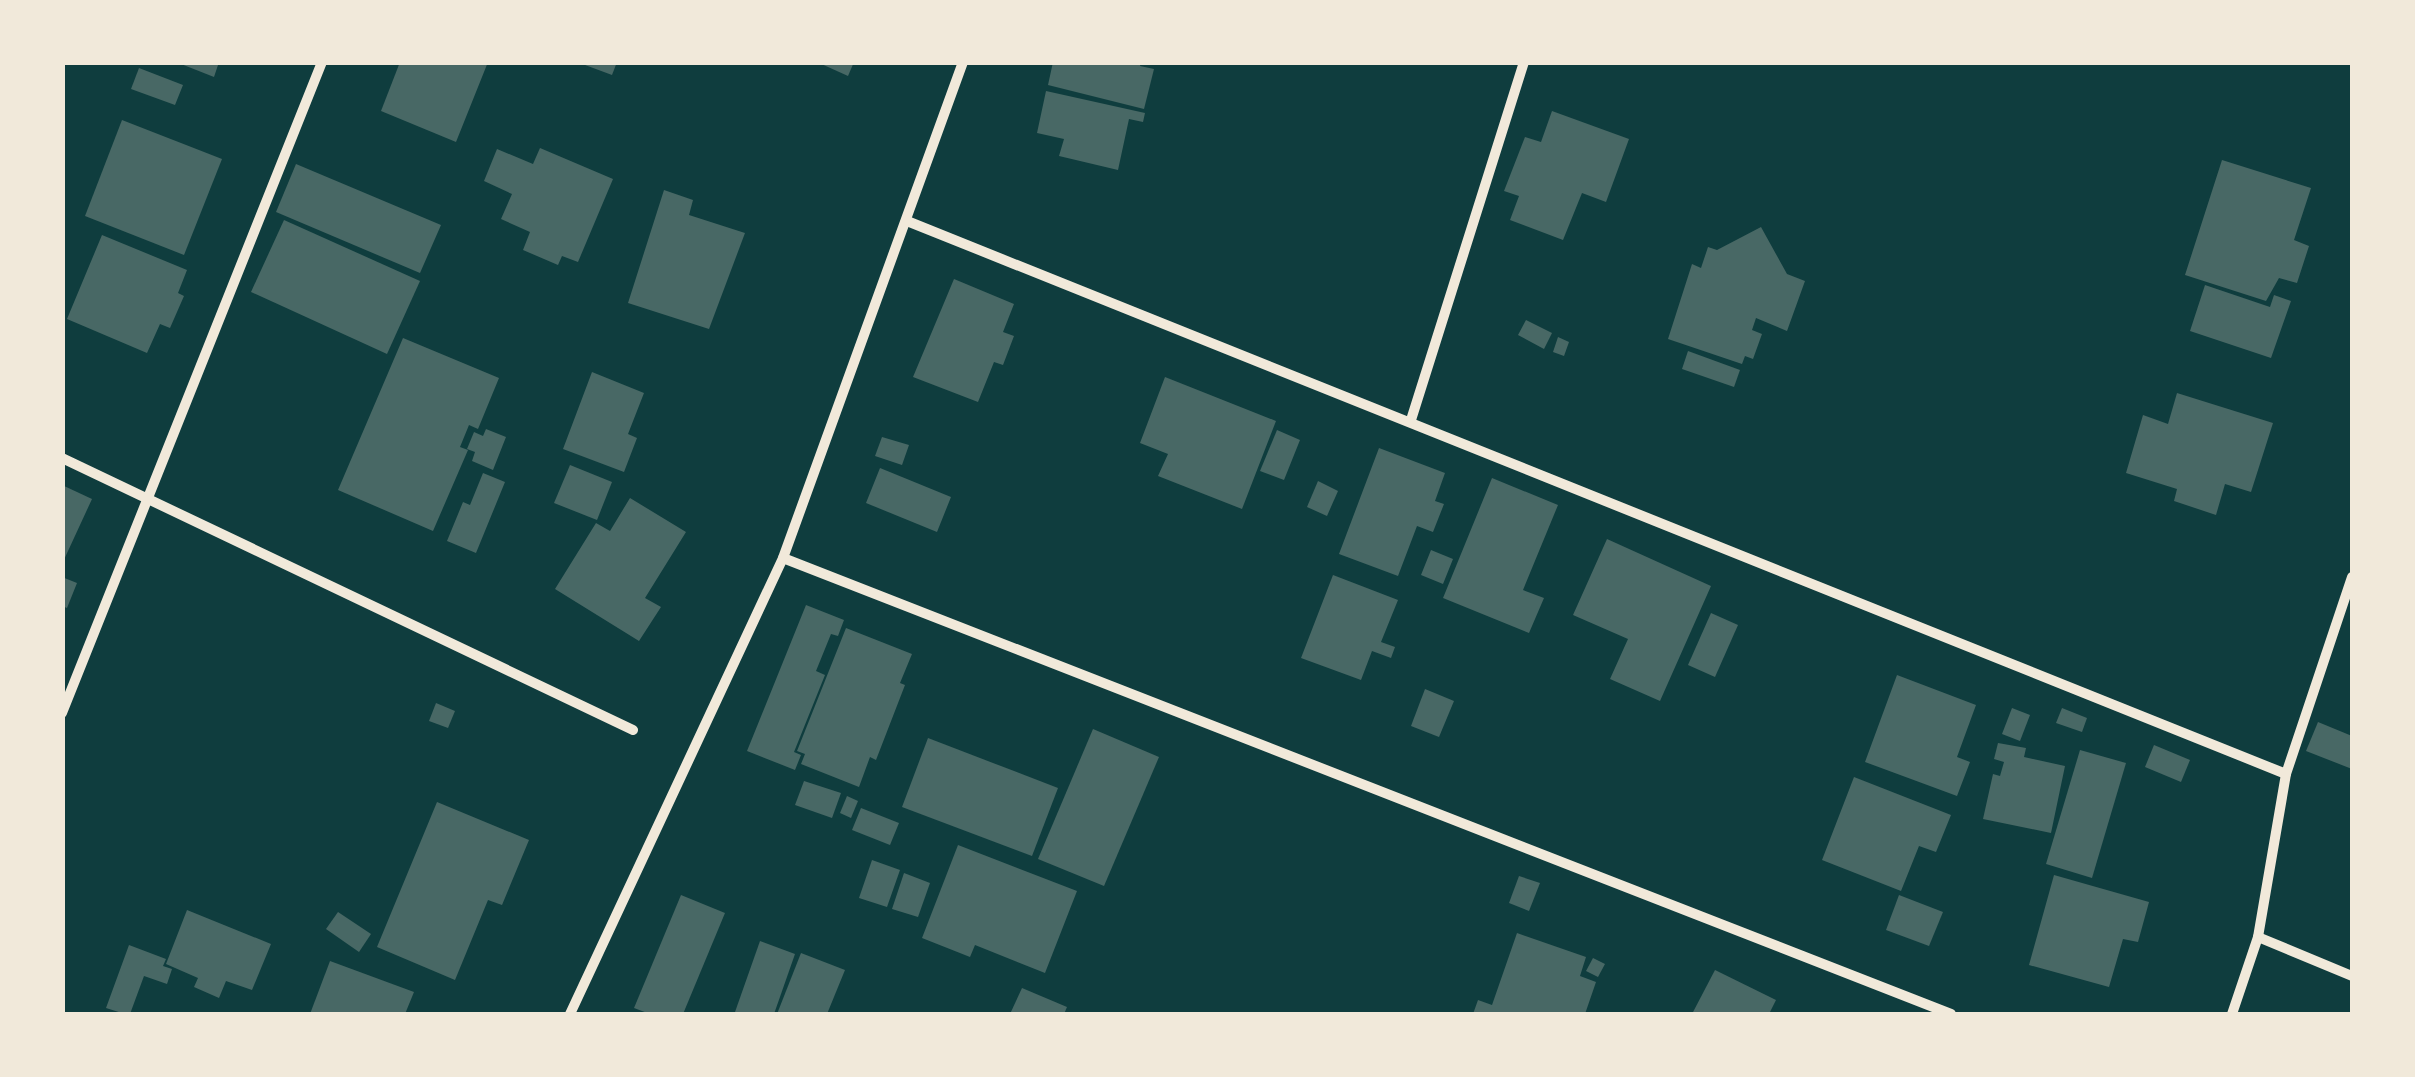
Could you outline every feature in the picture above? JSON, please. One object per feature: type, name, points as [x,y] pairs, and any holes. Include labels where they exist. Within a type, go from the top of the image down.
[{"type":"street","points":[[62,713],[322,62]]},
{"type":"street","points":[[570,1014],[783,558],[963,62]]},
{"type":"street","points":[[1412,420],[1524,62]]},
{"type":"street","points":[[907,221],[1412,420],[2286,774]]},
{"type":"street","points":[[62,458],[633,730]]},
{"type":"street","points":[[783,558],[1951,1014]]},
{"type":"street","points":[[2232,1014],[2258,937],[2286,774],[2352,577]]},
{"type":"street","points":[[2258,937],[2352,976]]},
{"type":"building","points":[[176,62],[219,62],[214,77]]},
{"type":"building","points":[[400,62],[488,62],[456,142],[381,111]]},
{"type":"building","points":[[577,62],[617,62],[612,75]]},
{"type":"building","points":[[817,62],[854,62],[848,76]]},
{"type":"building","points":[[1053,62],[1141,62],[1140,66],[1154,69],[1144,109],[1048,85]]},
{"type":"building","points":[[139,68],[183,85],[175,105],[131,89]]},
{"type":"building","points":[[1046,91],[1145,113],[1143,122],[1129,119],[1118,170],[1059,156],[1064,139],[1037,133]]},
{"type":"building","points":[[1552,111],[1629,139],[1606,202],[1582,193],[1563,240],[1510,220],[1519,196],[1504,191],[1525,137],[1541,142]]},
{"type":"building","points":[[122,120],[222,159],[184,255],[85,216]]},
{"type":"building","points":[[540,148],[613,179],[578,262],[562,256],[558,265],[523,250],[530,232],[501,219],[512,194],[484,181],[497,149],[533,164]]},
{"type":"building","points":[[2222,160],[2311,188],[2294,240],[2309,246],[2297,283],[2279,278],[2266,301],[2185,275]]},
{"type":"building","points":[[296,164],[441,225],[420,273],[276,212]]},
{"type":"building","points":[[664,190],[693,200],[689,215],[745,233],[709,329],[628,303]]},
{"type":"building","points":[[284,220],[420,281],[387,354],[251,292]]},
{"type":"building","points":[[1761,227],[1787,274],[1805,281],[1787,331],[1756,318],[1752,330],[1762,334],[1753,359],[1745,356],[1742,364],[1668,339],[1692,264],[1701,268],[1708,247],[1717,250]]},
{"type":"building","points":[[102,235],[187,270],[178,293],[184,296],[170,328],[160,324],[147,353],[67,319]]},
{"type":"building","points":[[954,279],[1014,304],[1003,332],[1014,336],[1003,365],[994,362],[978,402],[913,377]]},
{"type":"building","points":[[2205,285],[2270,307],[2274,295],[2291,301],[2271,358],[2190,331]]},
{"type":"building","points":[[1526,320],[1552,333],[1544,349],[1518,335]]},
{"type":"building","points":[[1558,337],[1569,342],[1564,356],[1553,352]]},
{"type":"building","points":[[403,338],[499,378],[478,429],[469,425],[460,447],[468,450],[433,531],[338,490]]},
{"type":"building","points":[[1688,351],[1740,370],[1734,387],[1682,369]]},
{"type":"building","points":[[592,372],[644,393],[628,434],[637,438],[624,472],[563,449]]},
{"type":"building","points":[[1165,377],[1276,421],[1242,509],[1158,476],[1168,454],[1140,443]]},
{"type":"building","points":[[2177,393],[2273,423],[2251,492],[2225,484],[2216,515],[2174,501],[2177,489],[2126,473],[2143,415],[2168,424]]},
{"type":"building","points":[[486,429],[506,437],[493,470],[472,461],[475,452],[467,449],[474,432],[483,436]]},
{"type":"building","points":[[1277,430],[1300,440],[1284,480],[1260,471]]},
{"type":"building","points":[[882,437],[909,445],[902,465],[875,456]]},
{"type":"building","points":[[1379,448],[1445,473],[1435,501],[1444,504],[1433,532],[1417,526],[1398,576],[1339,554]]},
{"type":"building","points":[[570,465],[612,482],[597,520],[554,503]]},
{"type":"building","points":[[880,468],[951,497],[937,532],[866,503]]},
{"type":"building","points":[[483,473],[505,482],[476,553],[447,541],[463,502],[470,505]]},
{"type":"building","points":[[1492,478],[1558,505],[1523,590],[1544,598],[1529,633],[1443,598]]},
{"type":"building","points":[[1318,481],[1338,491],[1327,516],[1307,507]]},
{"type":"building","points":[[62,485],[92,499],[62,564]]},
{"type":"building","points":[[630,498],[686,532],[645,598],[661,607],[639,641],[555,589],[596,523],[610,531]]},
{"type":"building","points":[[1607,539],[1711,586],[1660,701],[1610,679],[1628,639],[1573,615]]},
{"type":"building","points":[[1431,550],[1453,559],[1443,584],[1421,575]]},
{"type":"building","points":[[1333,575],[1398,600],[1381,642],[1395,647],[1391,658],[1372,651],[1361,680],[1301,658]]},
{"type":"building","points":[[62,577],[77,583],[67,608],[62,606]]},
{"type":"building","points":[[806,605],[844,620],[838,636],[831,634],[816,671],[825,675],[794,752],[801,755],[795,770],[747,751]]},
{"type":"building","points":[[1711,613],[1738,625],[1715,677],[1688,665]]},
{"type":"building","points":[[846,628],[912,654],[900,683],[905,685],[876,760],[870,757],[859,787],[801,764],[805,754],[797,751]]},
{"type":"building","points":[[1897,675],[1976,705],[1957,757],[1970,762],[1957,796],[1865,762]]},
{"type":"building","points":[[1425,689],[1454,701],[1439,737],[1411,726]]},
{"type":"building","points":[[436,703],[455,711],[448,728],[429,721]]},
{"type":"building","points":[[2012,708],[2030,715],[2020,741],[2002,734]]},
{"type":"building","points":[[2062,708],[2087,718],[2082,732],[2056,723]]},
{"type":"building","points":[[2318,722],[2352,736],[2352,769],[2306,751]]},
{"type":"building","points":[[1093,729],[1159,757],[1104,886],[1038,859]]},
{"type":"building","points":[[928,738],[1058,788],[1032,856],[902,807]]},
{"type":"building","points":[[1998,743],[2026,748],[2024,757],[2065,766],[2051,833],[1983,819],[1993,774],[2000,776],[2004,762],[1994,759]]},
{"type":"building","points":[[2154,745],[2190,760],[2181,782],[2145,767]]},
{"type":"building","points":[[2080,750],[2126,763],[2092,878],[2046,864]]},
{"type":"building","points":[[1854,777],[1951,815],[1936,852],[1919,846],[1901,891],[1822,860]]},
{"type":"building","points":[[804,781],[841,793],[832,818],[795,805]]},
{"type":"building","points":[[847,796],[858,801],[851,818],[840,813]]},
{"type":"building","points":[[437,802],[529,840],[502,905],[488,900],[455,980],[377,947]]},
{"type":"building","points":[[861,808],[899,823],[890,845],[852,830]]},
{"type":"building","points":[[958,845],[1077,891],[1045,973],[975,945],[970,957],[922,938]]},
{"type":"building","points":[[872,860],[900,870],[887,907],[859,898]]},
{"type":"building","points":[[904,873],[930,883],[918,917],[892,909]]},
{"type":"building","points":[[2054,875],[2149,902],[2138,942],[2123,939],[2109,987],[2029,965]]},
{"type":"building","points":[[1519,876],[1540,883],[1529,911],[1509,903]]},
{"type":"building","points":[[681,895],[725,913],[683,1014],[650,1014],[634,1008]]},
{"type":"building","points":[[1899,895],[1943,912],[1929,946],[1886,930]]},
{"type":"building","points":[[187,910],[271,944],[252,990],[226,981],[219,998],[194,987],[198,978],[166,964]]},
{"type":"building","points":[[338,912],[371,934],[359,952],[326,929]]},
{"type":"building","points":[[1517,933],[1586,957],[1580,976],[1596,982],[1585,1014],[1473,1014],[1478,1000],[1492,1005]]},
{"type":"building","points":[[760,941],[795,954],[774,1014],[735,1012]]},
{"type":"building","points":[[129,945],[166,959],[163,966],[172,969],[167,984],[144,976],[130,1014],[125,1014],[106,1008]]},
{"type":"building","points":[[801,953],[845,970],[827,1014],[777,1014]]},
{"type":"building","points":[[1593,958],[1605,964],[1598,977],[1586,971]]},
{"type":"building","points":[[330,961],[414,992],[405,1014],[310,1014]]},
{"type":"building","points":[[1715,970],[1776,1000],[1769,1014],[1692,1014]]},
{"type":"building","points":[[1022,988],[1067,1007],[1064,1014],[1010,1014]]}]
